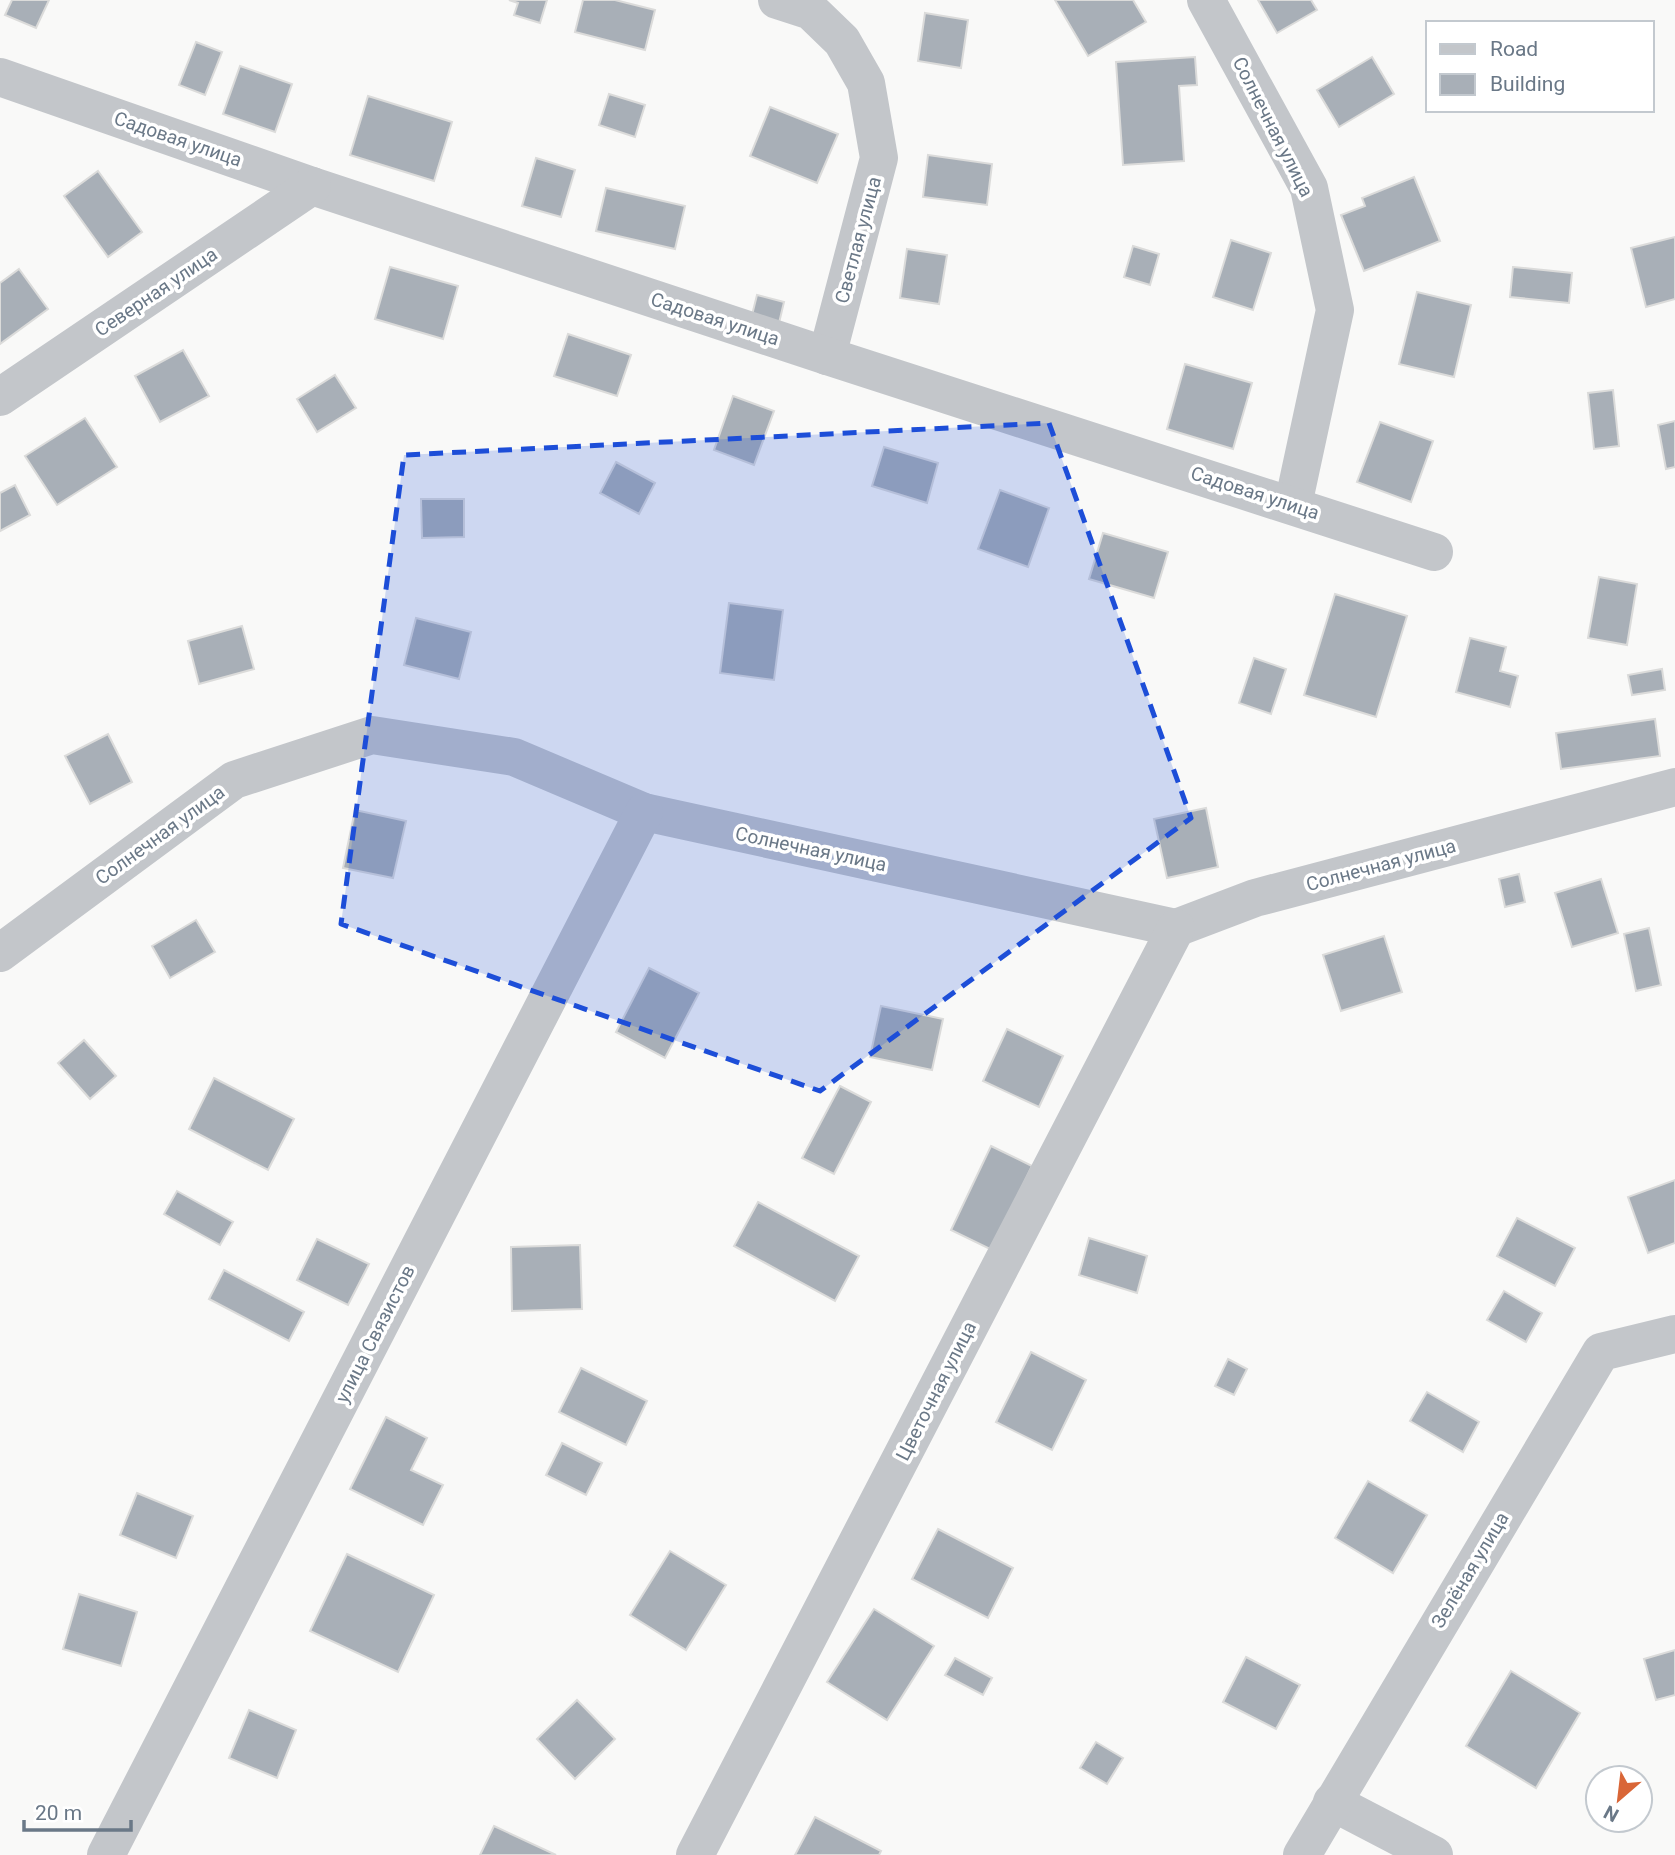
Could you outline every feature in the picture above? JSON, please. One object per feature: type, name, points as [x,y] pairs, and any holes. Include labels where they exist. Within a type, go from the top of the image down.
[{"type":"street","name":"Светлая улица","points":[[777,0],[811,11],[842,41],[866,83],[879,158],[827,356]]},
{"type":"street","name":"Солнечная улица","points":[[1206,0],[1309,188],[1335,310],[1293,505]]},
{"type":"street","name":"Садовая улица","points":[[0,77],[312,186],[827,356],[1434,551]]},
{"type":"street","name":"Северная улица","points":[[0,397],[312,186]]},
{"type":"street","name":"Солнечная улица","points":[[0,953],[234,780],[372,735],[514,757],[644,812],[1176,928],[1255,898],[1675,787]]},
{"type":"street","name":"улица Связистов","points":[[106,1855],[644,812]]},
{"type":"street","name":"Цветочная улица","points":[[695,1855],[1176,928]]},
{"type":"street","name":"Зелёная улица","points":[[1302,1855],[1601,1352],[1675,1334]]},
{"type":"street","points":[[1332,1802],[1434,1855]]},
{"type":"highlighted area","points":[[1049,423],[1191,818],[820,1091],[341,924],[404,455]]},
{"type":"building","points":[[12,0],[49,0],[36,28],[5,15]]},
{"type":"building","points":[[509,0],[547,0],[540,23],[514,15],[518,3]]},
{"type":"building","points":[[583,0],[615,0],[655,10],[645,50],[575,32]]},
{"type":"building","points":[[1055,0],[1133,0],[1146,22],[1088,56]]},
{"type":"building","points":[[1258,0],[1311,0],[1317,10],[1277,33]]},
{"type":"building","points":[[925,13],[968,20],[961,68],[918,61]]},
{"type":"building","points":[[196,42],[222,52],[205,95],[179,85]]},
{"type":"building","points":[[1195,57],[1197,85],[1179,86],[1184,161],[1123,165],[1116,62]]},
{"type":"building","points":[[1372,57],[1394,94],[1339,127],[1317,90]]},
{"type":"building","points":[[240,66],[292,84],[275,132],[223,114]]},
{"type":"building","points":[[609,94],[645,105],[635,137],[599,125]]},
{"type":"building","points":[[368,96],[452,122],[434,181],[350,155]]},
{"type":"building","points":[[770,107],[838,134],[817,183],[750,156]]},
{"type":"building","points":[[928,155],[992,164],[987,205],[923,197]]},
{"type":"building","points":[[536,158],[575,170],[561,217],[522,206]]},
{"type":"building","points":[[98,171],[142,232],[108,257],[64,196]]},
{"type":"building","points":[[1414,177],[1440,241],[1364,271],[1341,215],[1365,206],[1362,198]]},
{"type":"building","points":[[606,188],[685,206],[675,249],[596,231]]},
{"type":"building","points":[[1675,237],[1675,299],[1646,307],[1631,248]]},
{"type":"building","points":[[1231,240],[1271,253],[1253,310],[1213,297]]},
{"type":"building","points":[[1133,246],[1159,254],[1150,285],[1124,277]]},
{"type":"building","points":[[907,249],[947,255],[939,304],[900,298]]},
{"type":"building","points":[[390,267],[458,286],[443,339],[375,319]]},
{"type":"building","points":[[1513,267],[1572,273],[1569,303],[1510,297]]},
{"type":"building","points":[[19,269],[48,309],[0,344],[0,283]]},
{"type":"building","points":[[1417,292],[1471,305],[1454,377],[1399,364]]},
{"type":"building","points":[[757,295],[784,302],[779,323],[752,315]]},
{"type":"building","points":[[568,334],[631,355],[617,396],[554,376]]},
{"type":"building","points":[[183,350],[209,396],[160,422],[135,376]]},
{"type":"building","points":[[1185,364],[1252,383],[1233,449],[1167,429]]},
{"type":"building","points":[[335,375],[356,408],[317,432],[297,399]]},
{"type":"building","points":[[1613,390],[1619,446],[1594,449],[1588,393]]},
{"type":"building","points":[[733,396],[774,411],[754,465],[714,450]]},
{"type":"building","points":[[85,418],[117,467],[57,505],[25,456]]},
{"type":"building","points":[[1675,421],[1675,467],[1666,469],[1658,425]]},
{"type":"building","points":[[1380,422],[1433,441],[1411,502],[1357,482]]},
{"type":"building","points":[[884,447],[938,463],[927,503],[872,486]]},
{"type":"building","points":[[616,462],[655,483],[639,514],[600,493]]},
{"type":"building","points":[[15,485],[30,515],[0,531],[0,493]]},
{"type":"building","points":[[1000,490],[1049,508],[1028,567],[978,549]]},
{"type":"building","points":[[421,499],[464,499],[464,537],[422,538]]},
{"type":"building","points":[[1103,533],[1168,552],[1154,598],[1089,579]]},
{"type":"building","points":[[1599,577],[1637,584],[1627,645],[1588,638]]},
{"type":"building","points":[[1335,594],[1407,616],[1376,717],[1304,695]]},
{"type":"building","points":[[729,603],[783,610],[774,680],[720,673]]},
{"type":"building","points":[[416,618],[471,632],[459,679],[404,665]]},
{"type":"building","points":[[242,626],[254,669],[199,684],[188,641]]},
{"type":"building","points":[[1470,638],[1506,647],[1500,671],[1518,676],[1510,707],[1456,692]]},
{"type":"building","points":[[1254,658],[1286,669],[1271,714],[1239,703]]},
{"type":"building","points":[[1662,669],[1665,690],[1632,695],[1628,675]]},
{"type":"building","points":[[1655,719],[1660,756],[1561,769],[1556,733]]},
{"type":"building","points":[[108,734],[132,782],[90,804],[65,756]]},
{"type":"building","points":[[1206,808],[1218,867],[1167,878],[1154,819]]},
{"type":"building","points":[[355,810],[406,821],[393,878],[343,868]]},
{"type":"building","points":[[1519,874],[1525,902],[1505,907],[1499,879]]},
{"type":"building","points":[[1601,879],[1618,933],[1572,947],[1555,893]]},
{"type":"building","points":[[196,920],[215,952],[170,978],[152,946]]},
{"type":"building","points":[[1649,928],[1661,985],[1636,991],[1624,934]]},
{"type":"building","points":[[1384,936],[1402,992],[1341,1011],[1323,955]]},
{"type":"building","points":[[649,968],[699,993],[665,1058],[616,1032]]},
{"type":"building","points":[[881,1006],[943,1019],[932,1070],[870,1057]]},
{"type":"building","points":[[1007,1029],[1063,1056],[1039,1107],[983,1081]]},
{"type":"building","points":[[84,1040],[116,1076],[90,1099],[58,1063]]},
{"type":"building","points":[[214,1078],[294,1119],[268,1170],[189,1129]]},
{"type":"building","points":[[840,1086],[871,1102],[834,1174],[802,1158]]},
{"type":"building","points":[[991,1146],[1032,1166],[992,1250],[951,1230]]},
{"type":"building","points":[[1675,1180],[1675,1243],[1648,1253],[1628,1197]]},
{"type":"building","points":[[177,1191],[233,1222],[220,1245],[164,1214]]},
{"type":"building","points":[[758,1202],[859,1256],[835,1301],[734,1246]]},
{"type":"building","points":[[1517,1218],[1575,1248],[1555,1286],[1497,1256]]},
{"type":"building","points":[[1089,1238],[1147,1256],[1137,1293],[1079,1275]]},
{"type":"building","points":[[317,1239],[369,1264],[348,1305],[297,1280]]},
{"type":"building","points":[[580,1245],[582,1309],[512,1311],[511,1247]]},
{"type":"building","points":[[224,1270],[304,1312],[289,1341],[209,1299]]},
{"type":"building","points":[[1504,1291],[1542,1313],[1526,1342],[1487,1320]]},
{"type":"building","points":[[1031,1352],[1086,1380],[1052,1450],[996,1422]]},
{"type":"building","points":[[1228,1359],[1247,1369],[1234,1395],[1215,1386]]},
{"type":"building","points":[[581,1368],[647,1401],[626,1445],[559,1412]]},
{"type":"building","points":[[1427,1392],[1479,1422],[1463,1452],[1410,1421]]},
{"type":"building","points":[[386,1417],[427,1438],[411,1470],[443,1485],[423,1525],[350,1489]]},
{"type":"building","points":[[562,1443],[602,1463],[586,1495],[546,1475]]},
{"type":"building","points":[[1368,1481],[1427,1515],[1393,1573],[1335,1538]]},
{"type":"building","points":[[137,1493],[193,1516],[176,1558],[120,1535]]},
{"type":"building","points":[[938,1529],[1013,1568],[988,1618],[912,1579]]},
{"type":"building","points":[[670,1551],[726,1585],[686,1650],[630,1615]]},
{"type":"building","points":[[347,1554],[434,1595],[398,1672],[310,1631]]},
{"type":"building","points":[[79,1594],[137,1612],[121,1666],[63,1649]]},
{"type":"building","points":[[874,1609],[934,1646],[887,1720],[827,1682]]},
{"type":"building","points":[[1675,1650],[1675,1695],[1656,1700],[1644,1659]]},
{"type":"building","points":[[1246,1657],[1300,1685],[1276,1729],[1223,1702]]},
{"type":"building","points":[[955,1658],[992,1678],[983,1695],[945,1675]]},
{"type":"building","points":[[1511,1671],[1580,1713],[1536,1788],[1466,1746]]},
{"type":"building","points":[[577,1700],[615,1739],[575,1779],[537,1739]]},
{"type":"building","points":[[249,1710],[296,1730],[277,1778],[229,1758]]},
{"type":"building","points":[[1096,1742],[1123,1758],[1107,1784],[1080,1768]]},
{"type":"building","points":[[815,1817],[881,1851],[879,1855],[795,1855]]},
{"type":"building","points":[[494,1826],[556,1855],[480,1855]]}]
